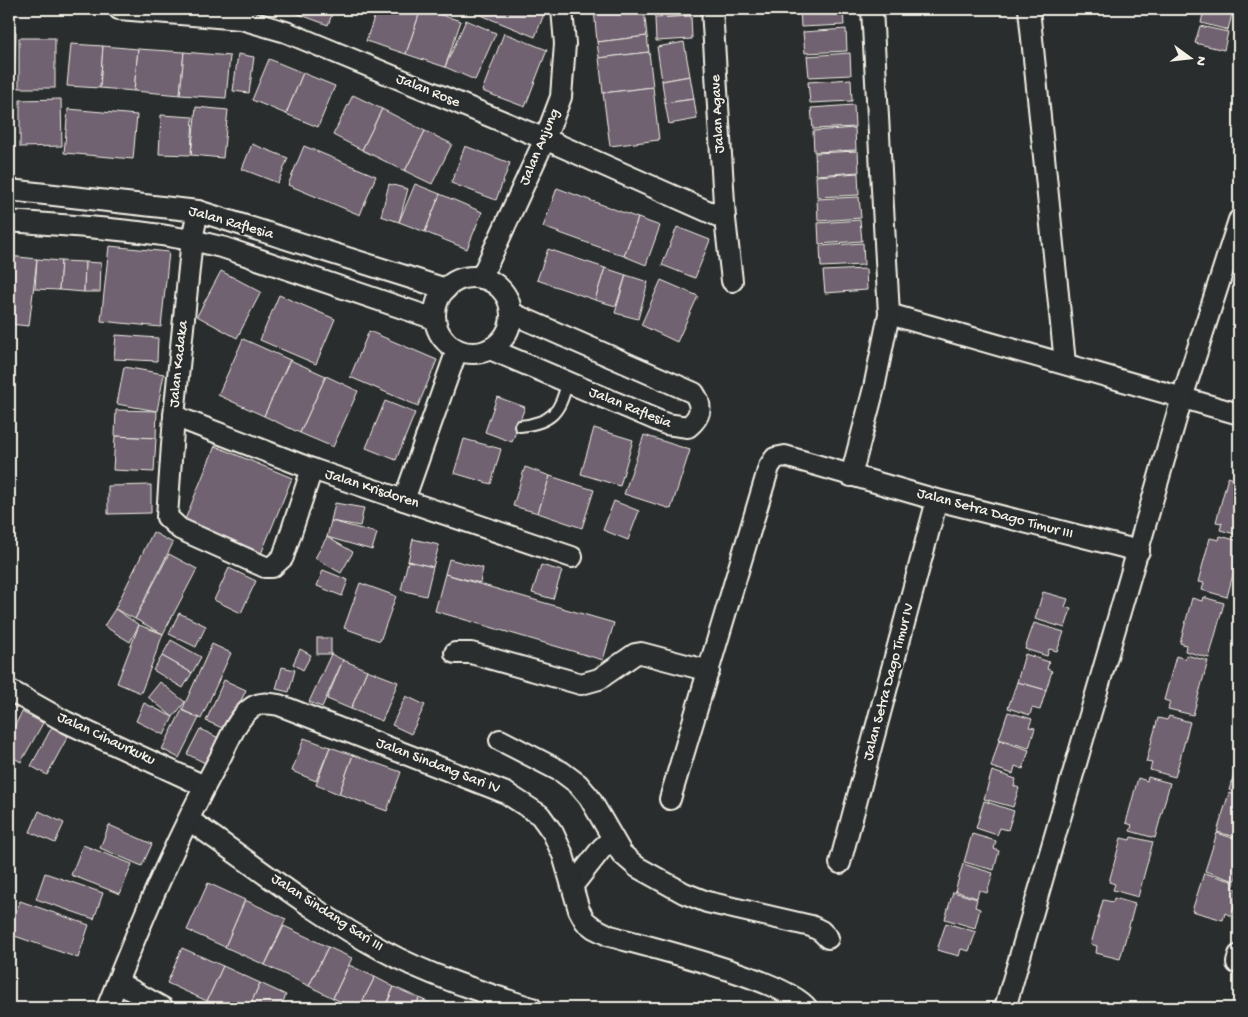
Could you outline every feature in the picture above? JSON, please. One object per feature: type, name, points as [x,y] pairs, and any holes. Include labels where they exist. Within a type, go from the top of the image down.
[{"type":"street","name":"Jalan Rose","points":[[119,9],[243,14],[545,139],[725,219]]},
{"type":"street","name":"Jalan Anjung","points":[[481,278],[545,139],[561,97],[565,70],[562,9]]},
{"type":"street","name":"Jalan Agave","points":[[712,9],[725,219],[732,281]]},
{"type":"street","points":[[851,476],[874,388],[889,314],[872,9]]},
{"type":"street","points":[[1029,9],[1065,363]]},
{"type":"street","name":"Jalan Raflesia","points":[[9,190],[198,211],[446,289]]},
{"type":"street","name":"Jalan Kadaka","points":[[198,211],[192,239],[174,416],[167,517],[180,529],[265,567],[272,568],[283,557],[312,469]]},
{"type":"street","points":[[1005,1008],[1182,398],[1239,220]]},
{"type":"street","name":"Jalan Raflesia","points":[[9,221],[160,233],[192,239],[225,248],[435,319]]},
{"type":"street","points":[[481,278],[496,285],[506,297],[511,313],[509,328],[502,340],[490,349],[480,353],[457,350],[442,338],[435,319],[436,308],[446,289],[462,279],[481,278]]},
{"type":"street","name":"Jalan Raflesia","points":[[490,349],[679,427],[688,428],[696,420],[700,411],[700,402],[694,393],[511,313]]},
{"type":"street","points":[[889,314],[1239,414]]},
{"type":"street","points":[[404,500],[457,350]]},
{"type":"street","name":"Jalan Krisdoren","points":[[174,416],[312,469],[572,558]]},
{"type":"street","name":"Jalan Setra Dago Timur III","points":[[708,671],[769,467],[775,458],[785,456],[937,500],[1139,551]]},
{"type":"street","name":"Jalan Setra Dago Timur IV","points":[[840,863],[937,500]]},
{"type":"street","points":[[455,653],[471,653],[581,684],[599,679],[635,654],[641,653],[708,671],[670,799]]},
{"type":"street","name":"Jalan Cihaurkuku","points":[[13,692],[66,722],[204,786]]},
{"type":"street","name":"Jalan Sindang Sari IV","points":[[204,786],[243,716],[258,704],[278,705],[506,793],[540,814],[553,833],[573,885],[579,910],[585,921],[594,928],[610,936],[749,977],[786,992],[801,1001],[807,1008]]},
{"type":"street","points":[[500,740],[562,772],[578,784],[589,797],[612,840],[622,854],[636,867],[684,893],[728,908],[811,926],[822,931],[828,938]]},
{"type":"street","points":[[107,1008],[173,853],[204,786]]},
{"type":"street","name":"Jalan Sindang Sari III","points":[[189,820],[348,930],[385,951],[413,965],[524,1007]]},
{"type":"street","points":[[573,885],[602,848],[612,840]]},
{"type":"street","points":[[117,982],[163,1008]]},
{"type":"lane","points":[[520,426],[541,423],[549,419],[564,397],[567,382]]},
{"type":"building","points":[[285,9],[334,9],[328,25]]},
{"type":"building","points":[[377,9],[421,9],[406,54],[366,41]]},
{"type":"building","points":[[421,9],[461,21],[445,67],[406,54]]},
{"type":"building","points":[[466,9],[546,9],[535,37]]},
{"type":"building","points":[[594,9],[644,9],[647,36],[597,42]]},
{"type":"building","points":[[654,9],[691,9],[691,16],[655,18]]},
{"type":"building","points":[[800,9],[843,9],[844,25],[801,27]]},
{"type":"building","points":[[1204,9],[1233,10],[1228,30],[1201,23]]},
{"type":"building","points":[[691,16],[692,39],[656,41],[655,18]]},
{"type":"building","points":[[466,20],[496,33],[475,80],[445,67]]},
{"type":"building","points":[[1200,26],[1228,32],[1224,50],[1195,43]]},
{"type":"building","points":[[846,29],[847,51],[805,53],[803,32]]},
{"type":"building","points":[[9,32],[16,32],[14,84],[9,84]]},
{"type":"building","points":[[504,33],[547,50],[525,107],[482,91]]},
{"type":"building","points":[[647,36],[649,52],[599,58],[597,42]]},
{"type":"building","points":[[19,38],[55,38],[55,88],[19,88]]},
{"type":"building","points":[[684,42],[690,76],[662,81],[657,47]]},
{"type":"building","points":[[71,44],[103,46],[100,88],[67,86]]},
{"type":"building","points":[[103,46],[138,49],[134,91],[100,88]]},
{"type":"building","points":[[138,49],[184,52],[180,95],[134,91]]},
{"type":"building","points":[[184,52],[230,56],[226,98],[180,95]]},
{"type":"building","points":[[649,52],[653,87],[603,93],[599,58]]},
{"type":"building","points":[[850,53],[851,75],[809,77],[807,56]]},
{"type":"building","points":[[238,54],[254,57],[249,93],[233,91]]},
{"type":"building","points":[[269,59],[303,73],[286,114],[252,100]]},
{"type":"building","points":[[303,73],[335,86],[318,127],[286,114]]},
{"type":"building","points":[[690,76],[694,99],[665,103],[662,81]]},
{"type":"building","points":[[851,79],[852,101],[810,103],[808,82]]},
{"type":"building","points":[[653,87],[659,140],[610,146],[603,93]]},
{"type":"building","points":[[353,95],[382,109],[362,150],[333,135]]},
{"type":"building","points":[[61,99],[62,146],[20,147],[20,100]]},
{"type":"building","points":[[694,99],[697,119],[669,124],[665,103]]},
{"type":"building","points":[[854,105],[855,127],[813,129],[811,108]]},
{"type":"building","points":[[9,106],[13,106],[11,146],[9,146]]},
{"type":"building","points":[[196,107],[228,110],[223,158],[191,155]]},
{"type":"building","points":[[68,109],[137,115],[133,159],[64,153]]},
{"type":"building","points":[[382,109],[425,131],[405,171],[362,150]]},
{"type":"building","points":[[161,115],[193,117],[191,155],[159,154]]},
{"type":"building","points":[[855,128],[856,150],[814,152],[813,131]]},
{"type":"building","points":[[425,131],[452,144],[432,184],[405,171]]},
{"type":"building","points":[[252,144],[288,158],[278,183],[242,169]]},
{"type":"building","points":[[304,146],[376,176],[360,215],[288,185]]},
{"type":"building","points":[[465,146],[510,163],[496,200],[451,183]]},
{"type":"building","points":[[858,151],[859,172],[816,175],[815,153]]},
{"type":"building","points":[[858,173],[859,195],[817,197],[816,176]]},
{"type":"building","points":[[389,184],[408,189],[399,222],[381,216]]},
{"type":"building","points":[[415,184],[440,194],[425,232],[399,222]]},
{"type":"building","points":[[557,188],[638,218],[624,256],[543,227]]},
{"type":"building","points":[[440,194],[482,212],[467,249],[425,232]]},
{"type":"building","points":[[859,197],[861,218],[818,221],[817,199]]},
{"type":"building","points":[[638,218],[660,226],[646,265],[624,256]]},
{"type":"building","points":[[860,220],[862,241],[819,244],[818,223]]},
{"type":"building","points":[[677,227],[710,240],[695,278],[662,265]]},
{"type":"building","points":[[863,243],[864,265],[821,267],[820,246]]},
{"type":"building","points":[[109,246],[169,252],[161,327],[101,321]]},
{"type":"building","points":[[548,249],[605,268],[595,300],[537,280]]},
{"type":"building","points":[[9,256],[37,259],[29,326],[9,324]]},
{"type":"building","points":[[37,259],[61,261],[59,290],[35,289]]},
{"type":"building","points":[[61,261],[85,262],[84,292],[59,290]]},
{"type":"building","points":[[85,262],[101,263],[100,292],[84,292]]},
{"type":"building","points":[[605,268],[626,275],[616,306],[595,300]]},
{"type":"building","points":[[866,269],[867,290],[825,293],[823,271]]},
{"type":"building","points":[[221,271],[261,292],[237,338],[197,316]]},
{"type":"building","points":[[626,275],[648,282],[638,319],[615,313]]},
{"type":"building","points":[[661,280],[698,296],[677,342],[641,325]]},
{"type":"building","points":[[279,295],[335,319],[316,364],[260,340]]},
{"type":"building","points":[[369,331],[437,360],[418,406],[350,377]]},
{"type":"building","points":[[116,335],[158,338],[157,361],[114,359]]},
{"type":"building","points":[[243,339],[290,360],[264,416],[218,395]]},
{"type":"building","points":[[290,360],[326,376],[300,433],[264,416]]},
{"type":"building","points":[[124,367],[164,374],[157,411],[117,404]]},
{"type":"building","points":[[326,376],[358,391],[333,447],[300,433]]},
{"type":"building","points":[[497,397],[525,407],[512,442],[485,432]]},
{"type":"building","points":[[385,401],[415,413],[396,460],[366,448]]},
{"type":"building","points":[[116,410],[157,411],[156,438],[115,436]]},
{"type":"building","points":[[594,428],[633,440],[620,486],[581,474]]},
{"type":"building","points":[[644,435],[690,450],[671,509],[624,494]]},
{"type":"building","points":[[115,436],[156,438],[154,472],[113,470]]},
{"type":"building","points":[[464,439],[501,449],[491,484],[454,473]]},
{"type":"building","points":[[215,446],[292,478],[259,559],[182,527]]},
{"type":"building","points":[[525,467],[550,476],[538,513],[513,506]]},
{"type":"building","points":[[550,476],[594,490],[582,528],[538,513]]},
{"type":"building","points":[[1238,476],[1239,535],[1220,530],[1222,523],[1216,522],[1228,477],[1237,480]]},
{"type":"building","points":[[151,485],[151,513],[108,514],[108,486]]},
{"type":"building","points":[[614,501],[639,511],[628,540],[603,530]]},
{"type":"building","points":[[335,503],[364,508],[360,526],[331,521]]},
{"type":"building","points":[[331,521],[377,533],[372,550],[327,537]]},
{"type":"building","points":[[153,532],[173,543],[135,619],[115,609]]},
{"type":"building","points":[[1220,536],[1239,541],[1239,552],[1227,597],[1202,590],[1204,583],[1198,582],[1210,538],[1219,540]]},
{"type":"building","points":[[327,537],[353,552],[341,573],[315,558]]},
{"type":"building","points":[[413,539],[439,545],[433,567],[408,561]]},
{"type":"building","points":[[169,554],[197,569],[163,634],[135,619]]},
{"type":"building","points":[[449,559],[483,568],[480,583],[445,574]]},
{"type":"building","points":[[408,561],[433,567],[426,596],[401,590]]},
{"type":"building","points":[[541,565],[562,571],[553,599],[532,593]]},
{"type":"building","points":[[229,568],[256,581],[241,613],[214,600]]},
{"type":"building","points":[[323,570],[348,580],[342,596],[317,586]]},
{"type":"building","points":[[445,574],[614,623],[603,660],[435,611]]},
{"type":"building","points":[[360,583],[396,596],[380,641],[344,628]]},
{"type":"building","points":[[1043,592],[1068,599],[1065,607],[1071,609],[1065,628],[1035,619]]},
{"type":"building","points":[[1203,597],[1224,603],[1209,658],[1185,651],[1186,645],[1180,643],[1192,598],[1202,601]]},
{"type":"building","points":[[115,609],[139,625],[130,642],[104,626]]},
{"type":"building","points":[[179,613],[206,626],[196,647],[169,634]]},
{"type":"building","points":[[1034,623],[1064,632],[1057,651],[1049,649],[1047,656],[1025,649]]},
{"type":"building","points":[[139,625],[163,634],[141,693],[117,683]]},
{"type":"building","points":[[317,638],[331,638],[331,654],[317,654]]},
{"type":"building","points":[[171,640],[201,657],[192,673],[162,656]]},
{"type":"building","points":[[212,644],[231,653],[201,719],[182,710]]},
{"type":"building","points":[[300,649],[311,655],[303,670],[293,664]]},
{"type":"building","points":[[331,654],[343,660],[322,707],[309,702]]},
{"type":"building","points":[[1025,654],[1049,662],[1047,669],[1052,671],[1046,690],[1017,682]]},
{"type":"building","points":[[1186,655],[1208,661],[1193,715],[1168,709],[1170,702],[1164,700],[1176,656],[1185,659]]},
{"type":"building","points":[[162,656],[192,673],[183,688],[153,670]]},
{"type":"building","points":[[343,660],[367,670],[351,709],[327,699]]},
{"type":"building","points":[[282,667],[295,670],[289,692],[276,689]]},
{"type":"building","points":[[367,670],[398,682],[382,721],[351,709]]},
{"type":"building","points":[[224,680],[246,690],[227,730],[206,721]]},
{"type":"building","points":[[160,682],[185,702],[173,717],[148,697]]},
{"type":"building","points":[[1017,682],[1046,690],[1040,710],[1032,708],[1030,715],[1008,708]]},
{"type":"building","points":[[406,696],[425,705],[411,734],[392,725]]},
{"type":"building","points":[[144,703],[173,717],[164,735],[136,721]]},
{"type":"building","points":[[182,710],[199,718],[179,758],[162,749]]},
{"type":"building","points":[[22,712],[43,723],[21,762],[9,755],[9,736]]},
{"type":"building","points":[[1008,712],[1032,719],[1029,727],[1035,728],[1029,748],[999,739]]},
{"type":"building","points":[[1169,716],[1190,722],[1175,777],[1150,770],[1152,763],[1146,762],[1158,718],[1167,720]]},
{"type":"building","points":[[52,727],[68,736],[47,775],[31,766]]},
{"type":"building","points":[[200,729],[223,740],[211,766],[187,754]]},
{"type":"building","points":[[304,738],[330,747],[316,781],[292,771]]},
{"type":"building","points":[[999,740],[1029,750],[1023,769],[1015,766],[1013,774],[991,767]]},
{"type":"building","points":[[330,747],[353,755],[339,794],[316,785]]},
{"type":"building","points":[[353,755],[401,772],[387,811],[339,794]]},
{"type":"building","points":[[1239,758],[1239,793],[1229,790]]},
{"type":"building","points":[[992,771],[1016,779],[1014,786],[1019,788],[1013,807],[984,799]]},
{"type":"building","points":[[1148,777],[1170,783],[1155,838],[1130,831],[1132,825],[1126,823],[1138,778],[1147,781]]},
{"type":"building","points":[[1229,793],[1239,796],[1239,838],[1217,832]]},
{"type":"building","points":[[984,801],[1014,811],[1008,830],[1000,828],[997,835],[976,828]]},
{"type":"building","points":[[39,811],[64,823],[55,843],[30,832]]},
{"type":"building","points":[[109,825],[152,844],[142,866],[100,848]]},
{"type":"building","points":[[1217,833],[1239,840],[1239,875],[1235,881],[1205,871]]},
{"type":"building","points":[[972,834],[996,841],[994,849],[999,851],[994,870],[964,862]]},
{"type":"building","points":[[1131,837],[1153,842],[1138,897],[1113,890],[1115,884],[1109,882],[1121,838],[1130,840]]},
{"type":"building","points":[[83,845],[132,864],[120,894],[71,875]]},
{"type":"building","points":[[963,864],[993,873],[987,893],[979,890],[977,898],[955,891]]},
{"type":"building","points":[[45,873],[103,893],[94,919],[36,899]]},
{"type":"building","points":[[1204,873],[1235,882],[1233,888],[1239,890],[1231,916],[1225,913],[1223,920],[1192,911]]},
{"type":"building","points":[[208,883],[245,900],[225,947],[187,930]]},
{"type":"building","points":[[953,892],[977,899],[975,907],[980,909],[975,928],[945,919]]},
{"type":"building","points":[[1114,898],[1135,904],[1120,959],[1096,953],[1097,946],[1091,944],[1103,900],[1113,902]]},
{"type":"building","points":[[245,900],[286,919],[265,965],[225,947]]},
{"type":"building","points":[[20,901],[89,925],[78,958],[9,934]]},
{"type":"building","points":[[946,923],[976,932],[969,951],[961,949],[959,956],[937,950]]},
{"type":"building","points":[[284,926],[328,947],[309,986],[265,965]]},
{"type":"building","points":[[328,947],[352,958],[333,998],[309,986]]},
{"type":"building","points":[[182,948],[223,966],[207,1001],[167,983]]},
{"type":"building","points":[[349,965],[375,977],[359,1008],[333,998]]},
{"type":"building","points":[[223,966],[260,983],[249,1008],[223,1008],[207,1001]]},
{"type":"building","points":[[375,977],[394,987],[384,1008],[359,1008]]},
{"type":"building","points":[[260,983],[286,995],[280,1008],[249,1008]]},
{"type":"building","points":[[394,987],[419,998],[415,1008],[385,1008]]},
{"type":"building","points":[[419,998],[439,1007],[415,1008]]}]
